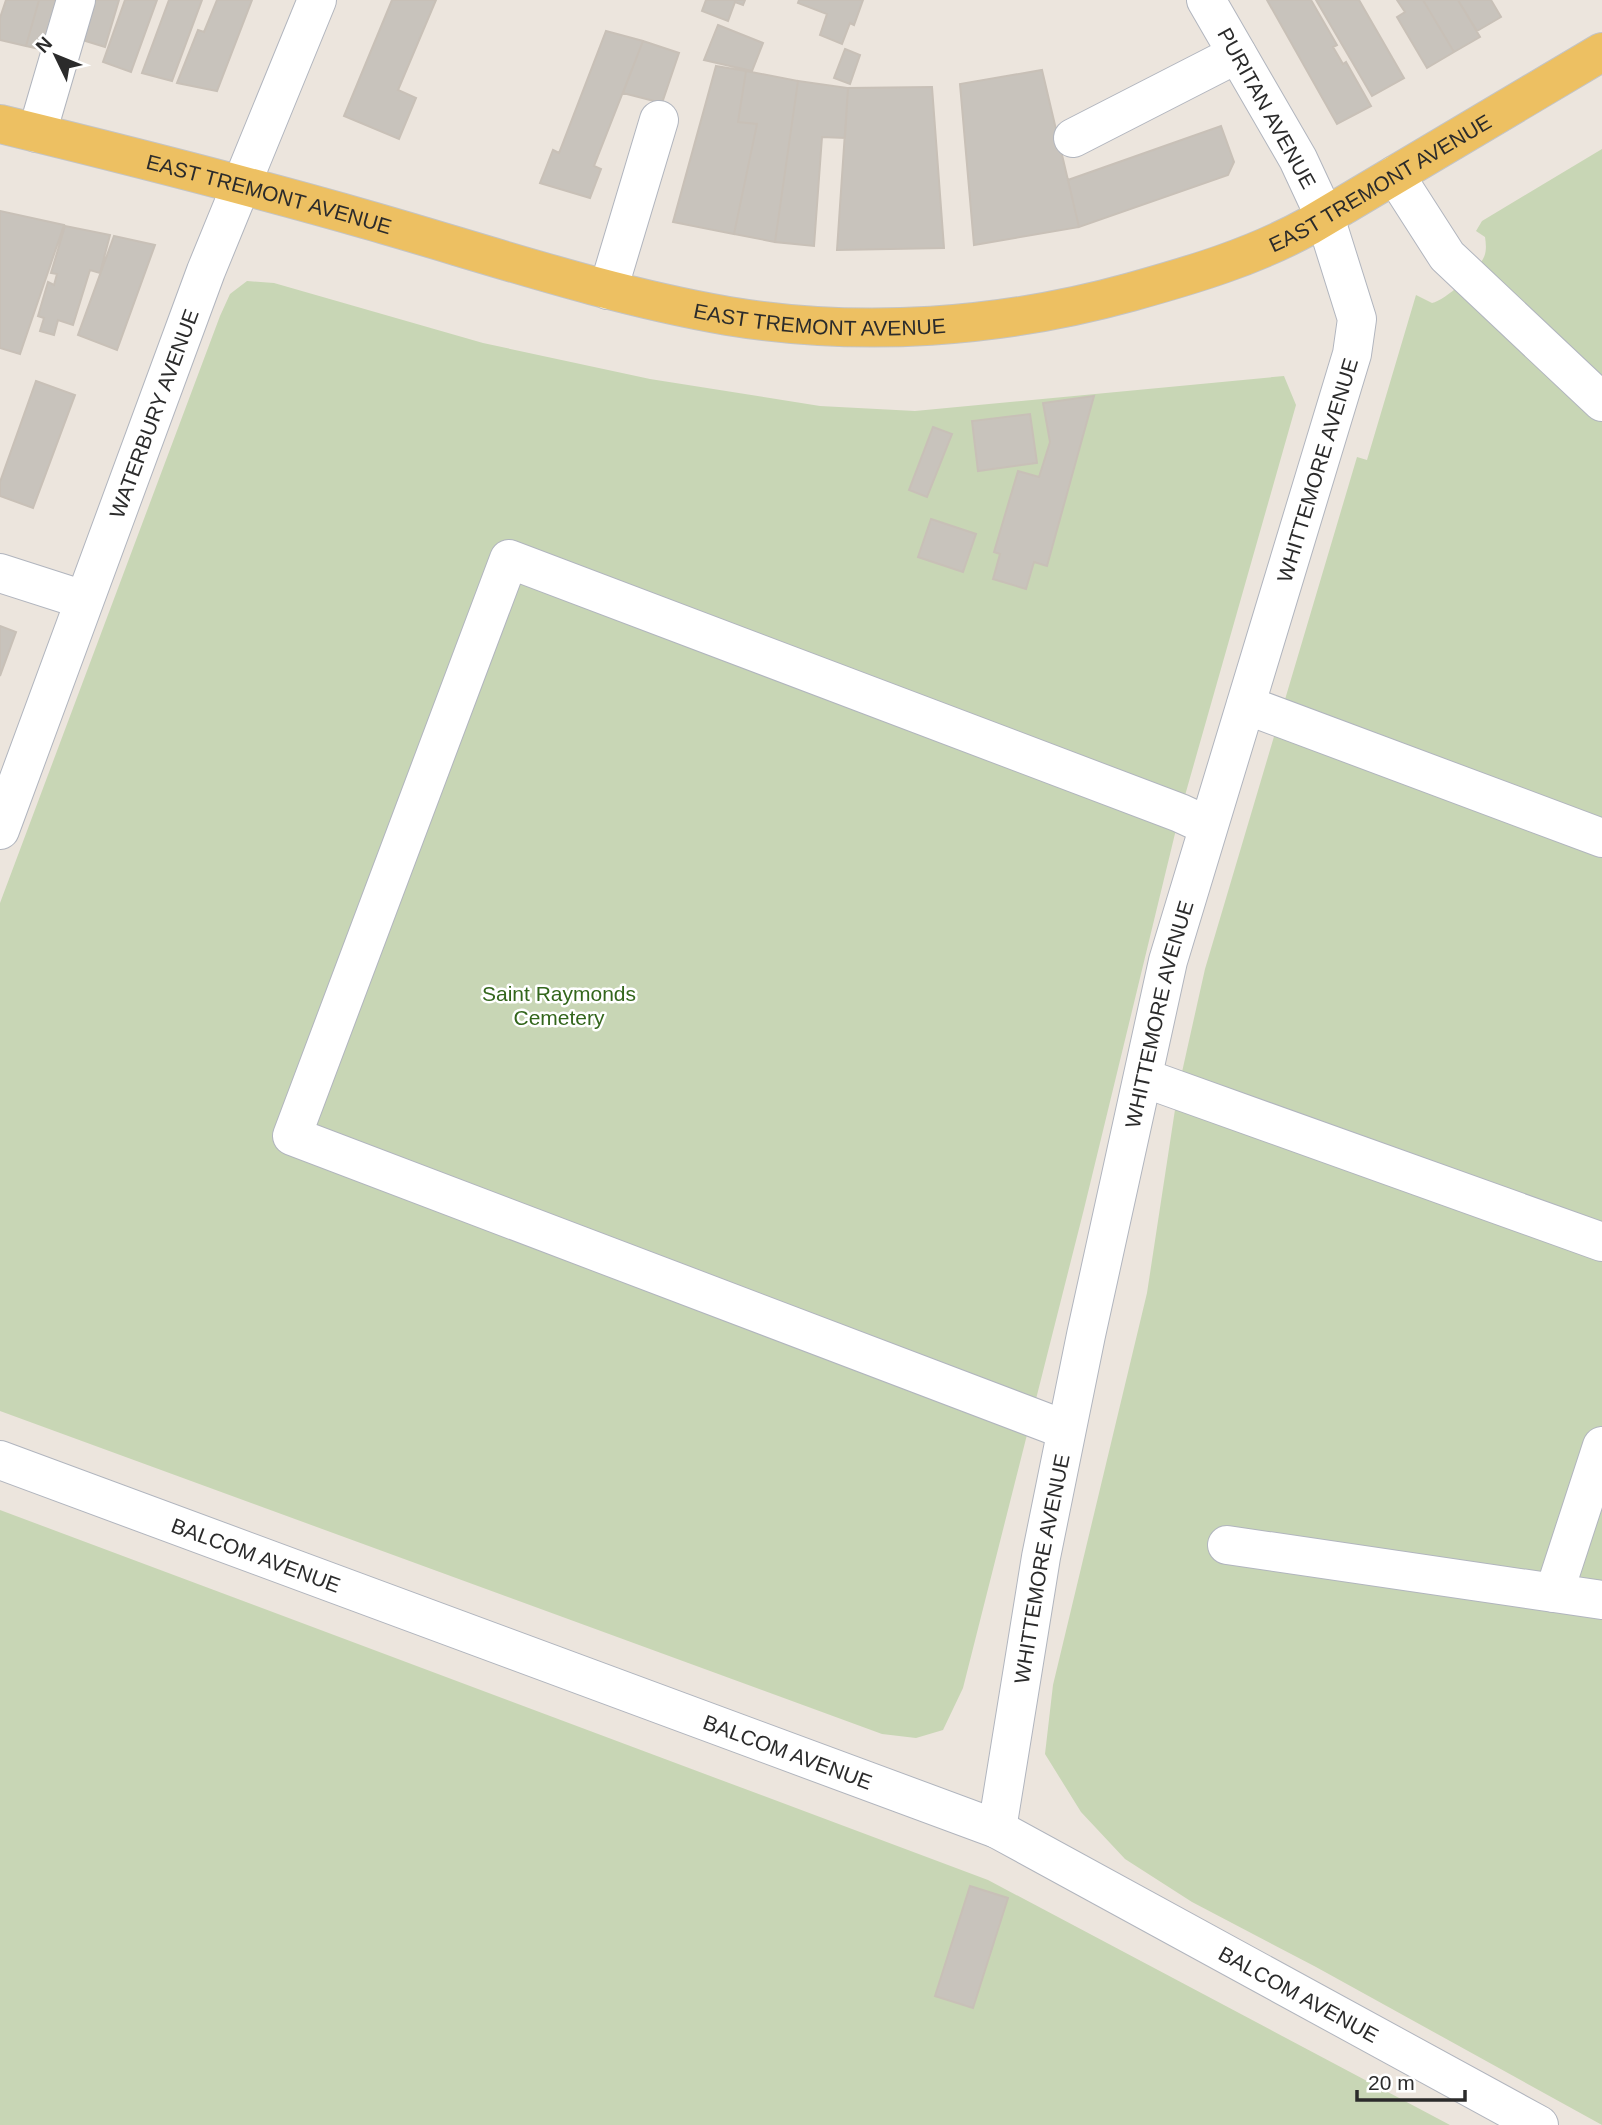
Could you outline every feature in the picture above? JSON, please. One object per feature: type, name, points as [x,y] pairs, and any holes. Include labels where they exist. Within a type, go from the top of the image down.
[{"type":"main road","name":"EAST TREMONT AVENUE","points":[[0,124],[242,184],[608,290],[703,311],[775,322],[881,327],[969,324],[1087,304],[1184,277],[1262,249],[1325,217],[1602,52]]},
{"type":"street","points":[[37,133],[76,0]]},
{"type":"street","name":"WATERBURY AVENUE","points":[[0,830],[206,271],[317,0]]},
{"type":"street","name":"PURITAN AVENUE","points":[[1206,0],[1298,159],[1325,217]]},
{"type":"street","points":[[1073,138],[1237,54]]},
{"type":"street","points":[[608,290],[659,120]]},
{"type":"street","points":[[1395,175],[1447,256],[1602,402]]},
{"type":"street","name":"WHITTEMORE AVENUE","points":[[997,1829],[1041,1558],[1066,1430],[1168,961],[1355,341],[1355,306],[1325,217]]},
{"type":"street","points":[[1066,1430],[292,1136],[509,559],[1180,813],[1208,826]]},
{"type":"street","points":[[0,573],[84,600]]},
{"type":"street","points":[[1246,705],[1602,838]]},
{"type":"street","points":[[1144,1078],[1602,1242]]},
{"type":"street","points":[[1554,1592],[1602,1446]]},
{"type":"street","name":"BALCOM AVENUE","points":[[0,1460],[997,1829],[1539,2125]]},
{"type":"street","points":[[1227,1545],[1602,1600]]},
{"type":"green space","points":[[1602,149],[1602,2125],[1316,1967],[1192,1902],[1125,1859],[1081,1812],[1045,1754],[1053,1685],[1147,1293],[1178,1090],[1205,969],[1357,457],[1367,460],[1416,295],[1432,303],[1460,285],[1484,256],[1485,237],[1476,231],[1482,221]]},
{"type":"green space","name":"Saint Raymonds Cemetery","points":[[247,281],[274,283],[483,343],[650,379],[820,406],[915,411],[1284,376],[1296,405],[1180,813],[1084,1209],[963,1688],[943,1730],[916,1738],[882,1734],[0,1411],[0,903],[220,316],[230,294]]},
{"type":"green space","points":[[0,1510],[988,1880],[1450,2125],[0,2125]]},
{"type":"building","points":[[6,0],[39,0],[26,46],[0,40],[0,18]]},
{"type":"building","points":[[39,0],[69,0],[53,52],[26,46]]},
{"type":"building","points":[[88,0],[119,0],[105,47],[76,38]]},
{"type":"building","points":[[125,0],[157,0],[131,72],[103,62]]},
{"type":"building","points":[[169,0],[202,0],[172,81],[142,73]]},
{"type":"building","points":[[217,0],[252,0],[217,91],[177,83],[198,30],[204,32]]},
{"type":"building","points":[[392,0],[436,0],[398,90],[416,98],[399,139],[344,116]]},
{"type":"building","points":[[706,0],[745,0],[743,5],[735,2],[728,21],[702,11]]},
{"type":"building","points":[[799,0],[863,0],[854,25],[850,23],[842,44],[820,35],[827,14],[798,3]]},
{"type":"building","points":[[1267,0],[1311,0],[1337,45],[1333,47],[1343,64],[1346,62],[1371,106],[1337,124]]},
{"type":"building","points":[[1316,0],[1359,0],[1404,78],[1372,96]]},
{"type":"building","points":[[1397,0],[1423,0],[1454,52],[1427,68],[1397,17],[1405,12]]},
{"type":"building","points":[[1423,0],[1458,0],[1480,37],[1454,52]]},
{"type":"building","points":[[1458,0],[1491,0],[1501,17],[1477,31]]},
{"type":"building","points":[[718,25],[763,43],[752,71],[704,60]]},
{"type":"building","points":[[606,31],[643,41],[594,166],[601,169],[590,198],[540,183],[553,150],[559,153]]},
{"type":"building","points":[[643,41],[679,53],[662,103],[623,93]]},
{"type":"building","points":[[845,49],[860,55],[850,84],[834,78]]},
{"type":"building","points":[[716,66],[746,71],[738,122],[757,124],[734,234],[673,222]]},
{"type":"building","points":[[1042,70],[1079,227],[974,245],[960,84]]},
{"type":"building","points":[[746,71],[798,81],[775,242],[734,234],[757,124],[738,122]]},
{"type":"building","points":[[798,81],[848,88],[845,138],[822,137],[814,246],[775,242]]},
{"type":"building","points":[[932,87],[944,248],[837,250],[848,88]]},
{"type":"building","points":[[1221,126],[1234,162],[1228,175],[1079,227],[1068,180]]},
{"type":"building","points":[[0,211],[64,225],[20,354],[0,348]]},
{"type":"building","points":[[65,226],[110,235],[100,273],[90,270],[73,325],[58,320],[54,335],[40,331],[44,318],[38,316],[48,282],[54,285],[57,274],[51,273]]},
{"type":"building","points":[[114,236],[155,245],[117,350],[78,335]]},
{"type":"building","points":[[36,381],[75,395],[33,508],[0,496],[0,482]]},
{"type":"building","points":[[1094,396],[1047,566],[1034,562],[1026,589],[993,579],[1000,554],[994,552],[1018,471],[1039,477],[1050,442],[1043,403]]},
{"type":"building","points":[[1030,414],[1037,463],[978,471],[972,421]]},
{"type":"building","points":[[933,427],[952,434],[927,497],[909,490]]},
{"type":"building","points":[[931,519],[976,534],[963,572],[918,557]]},
{"type":"building","points":[[0,626],[16,632],[0,676]]},
{"type":"building","points":[[970,1886],[1008,1898],[973,2008],[935,1996]]}]
